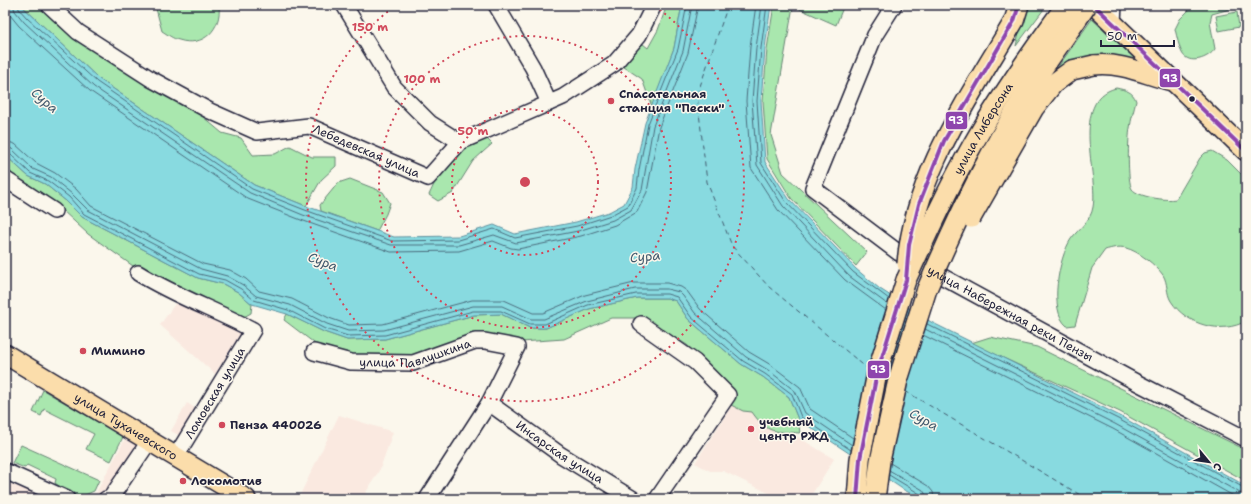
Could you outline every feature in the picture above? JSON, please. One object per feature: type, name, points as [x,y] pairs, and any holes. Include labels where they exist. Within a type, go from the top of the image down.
[{"type":"main road","points":[[906,280],[909,245],[919,204],[931,171],[944,141],[1014,21],[1019,5]]},
{"type":"main road","points":[[856,499],[860,459],[877,374],[906,280],[937,210],[973,144],[1014,77],[1066,5]]},
{"type":"main road","points":[[876,499],[880,461],[898,380],[927,289],[955,222],[988,158],[1023,99],[1087,5]]},
{"type":"main road","points":[[1094,5],[1114,14],[1174,81],[1246,151]]},
{"type":"main road","points":[[927,289],[966,227],[1039,102],[1053,84],[1072,70],[1094,65],[1108,64],[1122,65],[1153,76],[1174,81]]},
{"type":"main road","name":"улица Тухачевского","points":[[5,354],[246,499]]},
{"type":"street","name":"Лебедевская улица","points":[[49,5],[78,32],[151,79],[210,111],[257,132],[309,126],[428,178],[460,142],[569,94],[614,64],[639,35],[654,5]]},
{"type":"street","points":[[344,5],[394,87],[430,123],[460,142]]},
{"type":"street","points":[[496,5],[533,68],[549,103]]},
{"type":"street","name":"улица Набережная реки Пензы","points":[[894,5],[875,35],[813,188],[899,253],[1134,382],[1246,440]]},
{"type":"street","name":"улица Либерсона","points":[[899,253],[1069,5]]},
{"type":"street","points":[[5,179],[54,211]]},
{"type":"street","name":"Ломовская улица","points":[[138,273],[163,288],[228,317],[253,330],[176,456]]},
{"type":"street","points":[[641,324],[695,362],[728,395],[657,499]]},
{"type":"street","name":"улица Павлушкина","points":[[314,352],[351,362],[413,363],[474,342],[485,341],[517,347],[489,403]]},
{"type":"street","points":[[427,499],[489,403]]},
{"type":"street","name":"Инсарская улица","points":[[489,403],[561,455],[633,499]]},
{"type":"street","points":[[106,499],[110,498],[150,440]]},
{"type":"street","points":[[5,471],[67,499]]},
{"type":"shaded area","points":[[177,301],[245,328],[215,374],[160,325]]},
{"type":"shaded area","name":"учебный центр РЖД","points":[[736,399],[834,459],[809,499],[781,499],[723,471],[710,471],[695,463]]},
{"type":"shaded area","points":[[187,403],[198,410],[182,437],[171,431]]},
{"type":"shaded area","points":[[339,415],[393,432],[380,469],[362,499],[298,499]]},
{"type":"shaded area","points":[[126,437],[149,450],[120,499],[80,499],[96,493]]},
{"type":"shaded area","points":[[5,463],[54,485],[73,499],[5,499]]},
{"type":"green space","points":[[21,5],[41,5],[78,39],[202,116],[222,133],[241,138],[253,155],[275,154],[290,146],[312,157],[336,157],[336,166],[321,180],[306,206],[254,185],[99,79]]},
{"type":"green space","points":[[155,5],[219,5],[219,14],[214,29],[209,34],[203,39],[188,42],[175,39],[162,31]]},
{"type":"green space","points":[[667,5],[684,5],[681,10],[674,48],[652,107],[642,79],[621,65],[643,44],[648,48],[658,30]]},
{"type":"green space","points":[[774,5],[844,5],[836,25],[793,6],[771,135],[783,173],[867,252],[856,266],[791,198],[767,159],[763,101],[767,49]]},
{"type":"green space","points":[[1025,5],[1047,5],[1016,46]]},
{"type":"green space","points":[[1194,5],[1246,5],[1244,8],[1230,9],[1212,14],[1210,22],[1215,49],[1204,58],[1194,60],[1185,57],[1182,53],[1175,29],[1180,19]]},
{"type":"green space","points":[[1237,12],[1239,27],[1219,31],[1216,16]]},
{"type":"green space","points":[[1092,19],[1144,67],[1055,71]]},
{"type":"green space","points":[[1116,88],[1131,93],[1136,101],[1130,125],[1128,150],[1130,184],[1135,192],[1152,198],[1176,199],[1200,158],[1205,153],[1212,151],[1227,160],[1246,179],[1246,321],[1237,325],[1226,327],[1216,327],[1195,322],[1178,309],[1171,301],[1168,295],[1165,278],[1160,271],[1141,255],[1121,247],[1105,250],[1092,268],[1075,325],[1067,326],[1061,319],[1057,297],[1059,270],[1071,239],[1090,216],[1093,207],[1094,193],[1089,140],[1093,107],[1102,95]]},
{"type":"green space","points":[[486,138],[492,144],[473,161],[453,193],[438,201],[429,195],[442,167],[473,141]]},
{"type":"green space","points":[[5,155],[28,176],[45,184],[66,201],[82,217],[198,278],[223,284],[238,292],[252,304],[251,313],[242,318],[163,284],[133,266],[88,234],[62,210],[5,172]]},
{"type":"green space","points":[[350,179],[383,192],[390,203],[377,231],[321,211],[320,205],[338,183]]},
{"type":"green space","points":[[637,298],[667,298],[676,301],[688,319],[741,364],[763,377],[789,397],[798,419],[800,433],[778,432],[768,428],[763,425],[752,412],[743,411],[729,404],[734,396],[729,385],[687,345],[644,318],[611,318],[564,339],[521,342],[497,335],[476,335],[413,359],[355,358],[322,349],[284,320],[287,314],[324,332],[347,340],[385,339],[474,315],[501,314],[530,328],[546,328],[589,309]]},
{"type":"green space","points":[[990,337],[1037,347],[1246,450],[1246,481],[1120,412],[971,343]]},
{"type":"green space","points":[[43,390],[123,437],[111,461],[86,449],[94,434],[44,409],[41,416],[33,412]]},
{"type":"green space","points":[[21,445],[99,480],[94,491],[76,499],[55,483],[56,479],[27,465],[25,468],[12,463]]},
{"type":"water","name":"Сура","points":[[5,5],[21,5],[99,79],[254,185],[306,206],[394,237],[459,236],[494,225],[515,234],[576,222],[609,212],[624,204],[633,187],[635,169],[645,123],[674,48],[681,10],[684,5],[771,5],[765,48],[761,101],[765,162],[789,199],[856,269],[880,289],[931,322],[1120,416],[1246,486],[1246,499],[922,499],[904,490],[798,419],[789,397],[763,377],[741,364],[688,319],[676,301],[667,298],[637,298],[589,309],[546,328],[530,328],[501,314],[474,315],[385,339],[347,340],[324,332],[287,314],[252,304],[238,292],[223,284],[198,278],[82,217],[66,201],[45,184],[28,176],[5,155]]},
{"type":"ferry route","points":[[728,5],[697,95],[707,182],[732,246],[769,287],[868,369]]},
{"type":"ferry route","points":[[905,391],[1087,499]]},
{"type":"transit line","name":"93","points":[[857,499],[860,459],[877,373],[906,280],[909,245],[919,204],[944,141],[1014,21],[1019,5]]},
{"type":"transit line","name":"93","points":[[1094,5],[1246,151]]},
{"type":"place","name":"Спасательная станция \"Пески\"","points":[[611,101]]},
{"type":"place","name":"Мимино","points":[[83,351]]},
{"type":"place","name":"Пенза 440026","points":[[222,425]]},
{"type":"place","name":"учебный центр РЖД","points":[[751,429]]},
{"type":"place","name":"Локомотив","points":[[183,481]]}]
